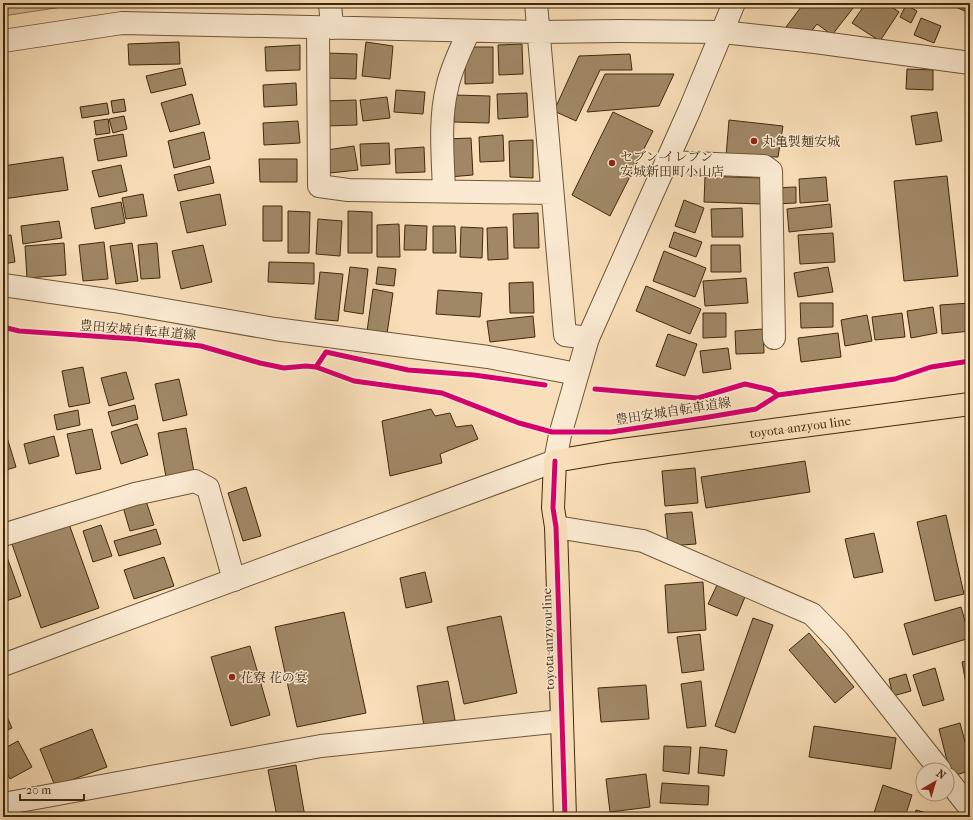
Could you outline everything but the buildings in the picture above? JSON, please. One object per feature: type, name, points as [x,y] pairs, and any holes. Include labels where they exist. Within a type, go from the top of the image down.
[{"type":"main road","name":"toyota-anzyou line","points":[[565,817],[556,527],[553,508],[555,461],[970,404]]},
{"type":"street","points":[[330,3],[325,28],[319,186],[348,190],[552,193]]},
{"type":"street","points":[[536,3],[565,335],[588,338]]},
{"type":"street","points":[[3,665],[555,461],[560,435],[588,338],[734,3]]},
{"type":"street","points":[[3,41],[122,23],[469,31],[722,32],[815,42],[970,63]]},
{"type":"street","points":[[444,191],[442,133],[446,89],[454,65],[469,31]]},
{"type":"street","points":[[666,162],[764,166],[771,171],[774,338]]},
{"type":"street","points":[[3,285],[114,300],[275,329],[488,357],[577,374]]},
{"type":"street","points":[[3,535],[135,494],[196,481],[208,488],[234,580]]},
{"type":"street","points":[[556,527],[643,541],[812,614],[838,641],[934,762]]},
{"type":"street","points":[[3,804],[321,746],[562,721]]},
{"type":"street","points":[[955,788],[967,801]]},
{"type":"shaded area","points":[[3,3],[88,3],[3,16]]},
{"type":"cycle path","name":"豊田安城自転車道線","points":[[3,327],[19,331],[136,339],[201,346],[260,363],[284,368],[306,366],[316,367],[354,381],[442,393],[519,423],[552,432],[611,432],[756,409],[778,395],[895,379],[931,367],[970,361]]},
{"type":"cycle path","points":[[316,367],[326,352],[408,370],[474,375],[545,385]]},
{"type":"cycle path","name":"豊田安城自転車道線","points":[[595,389],[698,398],[745,384],[771,390],[778,395]]},
{"type":"cycle path","points":[[555,461],[553,508],[556,527],[565,817]]},
{"type":"place","name":"丸亀製麺安城","points":[[754,141]]},
{"type":"place","name":"セブン-イレブン 安城新田町小山店","points":[[612,163]]},
{"type":"place","name":"花寮 花の宴","points":[[232,677]]}]
